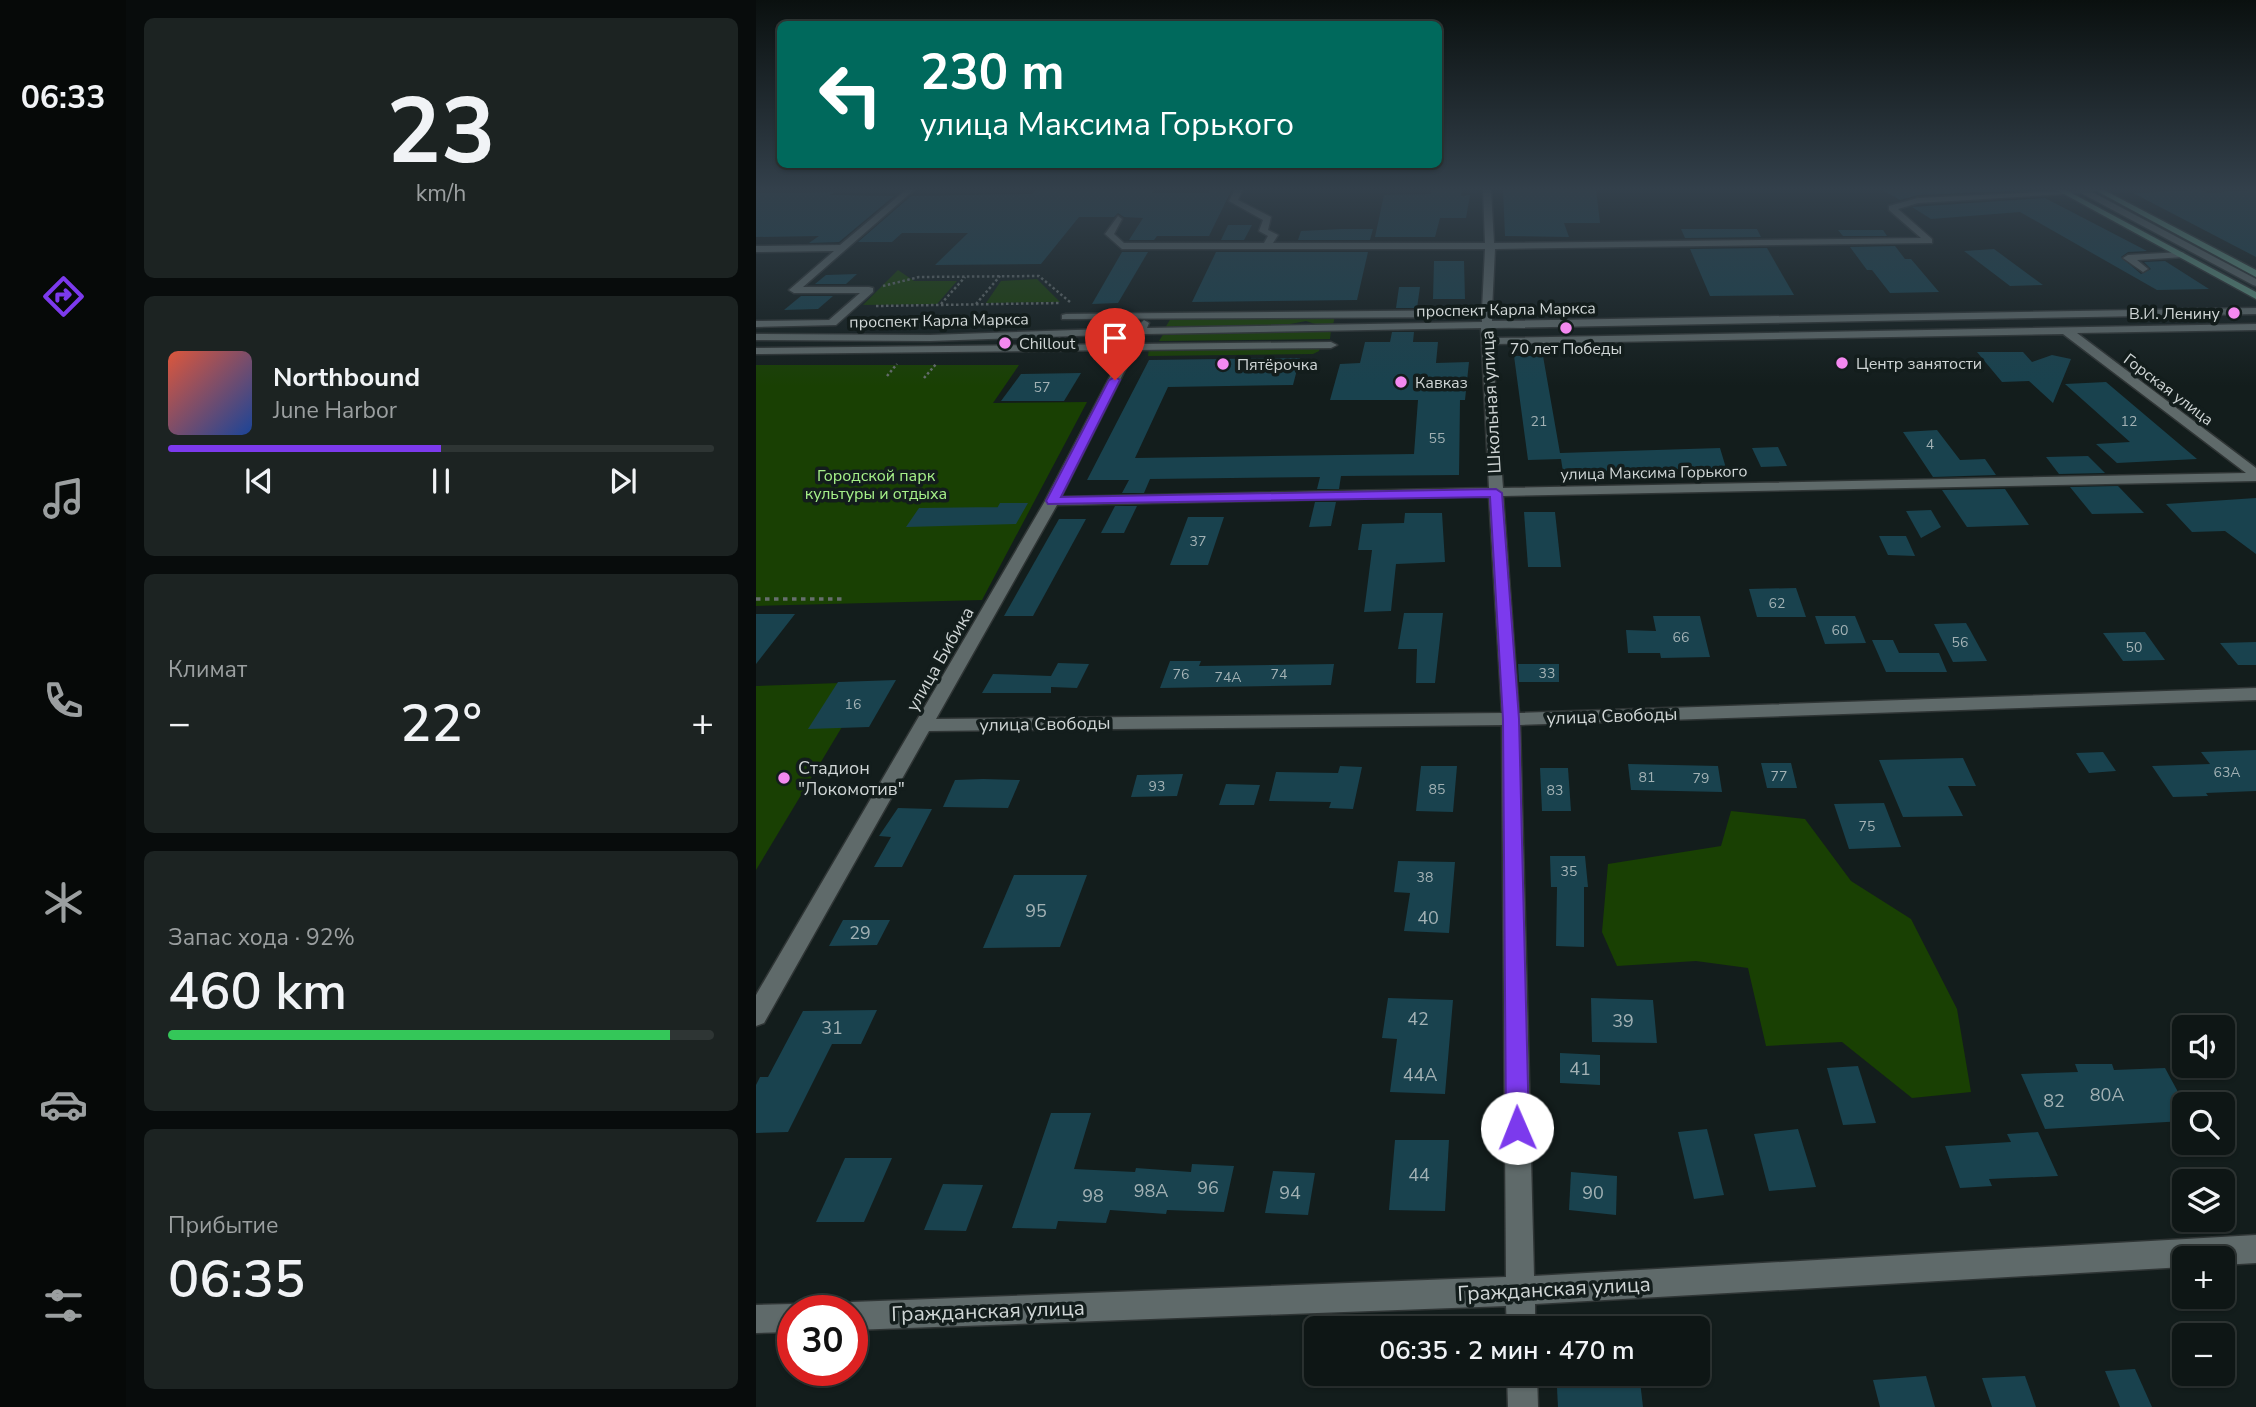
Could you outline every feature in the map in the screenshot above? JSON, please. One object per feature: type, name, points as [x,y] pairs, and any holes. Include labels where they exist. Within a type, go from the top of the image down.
[{"type":"main road","points":[[2180,255],[2256,298]]},
{"type":"main road","points":[[2220,255],[2256,274]]},
{"type":"street","points":[[835,255],[794,290],[869,290]]},
{"type":"street","name":"Школьная улица","points":[[1490,255],[1487,333],[1511,719],[1521,1316]]},
{"type":"street","points":[[2143,269],[2128,258],[2180,255]]},
{"type":"street","points":[[2203,255],[2256,283]]},
{"type":"street","points":[[850,307],[869,290]]},
{"type":"street","name":"проспект Карла Маркса","points":[[756,351],[1488,313],[2256,298]]},
{"type":"street","name":"проспект Карла Маркса","points":[[756,324],[832,323],[850,307]]},
{"type":"street","name":"проспект Карла Маркса","points":[[1487,333],[2256,311]]},
{"type":"street","name":"проспект Карла Маркса","points":[[1066,317],[1140,331],[1331,345]]},
{"type":"street","name":"проспект Карла Маркса","points":[[756,337],[930,338],[1140,331],[1487,333],[2256,327]]},
{"type":"street","name":"Горская улица","points":[[2064,329],[2256,475]]},
{"type":"street","name":"улица Бибика","points":[[756,1016],[1052,501],[1140,331]]},
{"type":"street","name":"улица Максима Горького","points":[[1052,501],[2256,475]]},
{"type":"street","name":"улица Свободы","points":[[925,725],[1511,719],[2256,694]]},
{"type":"street","name":"Гражданская улица","points":[[868,1315],[1520,1291],[2256,1249]]},
{"type":"street","points":[[756,1319],[777,1318]]},
{"type":"street","points":[[1522,1386],[1523,1407]]},
{"type":"path","points":[[940,305],[965,276]]},
{"type":"path","points":[[976,304],[1000,276]]},
{"type":"path","points":[[869,290],[919,277],[1039,276],[1074,305],[1066,317]]},
{"type":"path","points":[[850,307],[1071,303]]},
{"type":"path","points":[[924,378],[940,360]]},
{"type":"path","points":[[887,376],[900,361]]},
{"type":"path","points":[[756,600],[845,599]]},
{"type":"green space","points":[[898,270],[914,281],[957,281],[937,304],[863,305]]},
{"type":"green space","points":[[1037,279],[1060,302],[986,303],[1001,281]]},
{"type":"green space","points":[[1335,316],[1333,325],[1318,325],[1306,321],[1280,326],[1165,328],[1171,318]]},
{"type":"green space","points":[[1331,330],[1330,339],[1159,341],[1164,333]]},
{"type":"green space","points":[[1320,347],[1319,351],[1313,354],[1148,356],[1149,348]]},
{"type":"green space","name":"Городской парк культуры и отдыха","points":[[756,365],[1019,365],[993,403],[1087,402],[982,600],[756,606]]},
{"type":"green space","name":"Стадион \"Локомотив\"","points":[[869,682],[756,870],[756,686]]},
{"type":"green space","points":[[1731,811],[1805,819],[1851,881],[1911,919],[1957,1009],[1971,1092],[1912,1098],[1842,1042],[1766,1046],[1748,968],[1696,961],[1617,966],[1602,932],[1608,864],[1721,846]]},
{"type":"building","points":[[946,255],[1049,255],[1041,264],[935,265]]},
{"type":"building","points":[[1120,255],[1146,255],[1118,303],[1092,304]]},
{"type":"building","points":[[1215,255],[1367,255],[1357,300],[1192,302]]},
{"type":"building","points":[[1692,255],[1771,255],[1794,295],[1710,296]]},
{"type":"building","points":[[1856,255],[1902,255],[1905,259],[1911,259],[1939,292],[1890,293],[1872,270],[1867,270]]},
{"type":"building","points":[[1969,255],[2002,255],[2043,285],[2010,286]]},
{"type":"building","points":[[2095,255],[2124,255],[2121,257],[2141,274],[2151,269],[2144,262],[2165,261],[2209,289],[2157,290]]},
{"type":"building","points":[[1434,261],[1464,261],[1465,299],[1433,299]]},
{"type":"building","points":[[857,274],[846,284],[815,284],[826,275]]},
{"type":"building","points":[[1399,287],[1420,287],[1417,308],[1396,308]]},
{"type":"building","points":[[801,296],[833,296],[818,309],[784,310]]},
{"type":"building","points":[[1392,332],[1414,332],[1413,342],[1438,342],[1436,363],[1469,362],[1465,400],[1460,400],[1459,475],[1341,476],[1339,489],[1317,489],[1320,477],[1150,479],[1144,493],[1122,493],[1129,480],[1087,480],[1149,360],[1300,358],[1293,385],[1168,387],[1135,458],[1414,454],[1418,400],[1330,400],[1340,364],[1360,363],[1365,342],[1390,342]]},
{"type":"building","points":[[1977,352],[2023,352],[2032,362],[2052,355],[2071,359],[2053,403],[2029,381],[2002,382]]},
{"type":"building","points":[[1514,356],[1543,356],[1560,453],[1720,448],[1726,468],[1563,472],[1561,459],[1528,460]]},
{"type":"building","points":[[1081,373],[1064,401],[1001,401],[1021,374]]},
{"type":"building","points":[[2106,382],[2197,459],[2117,463],[2096,444],[2130,442],[2065,384]]},
{"type":"building","points":[[1937,430],[1960,460],[1985,459],[1996,475],[1933,477],[1903,432]]},
{"type":"building","points":[[1778,447],[1787,466],[1761,467],[1752,448]]},
{"type":"building","points":[[2088,456],[2105,473],[2059,474],[2046,457]]},
{"type":"building","points":[[2118,486],[2144,513],[2092,514],[2070,487]]},
{"type":"building","points":[[2005,489],[2029,525],[1967,527],[1942,490]]},
{"type":"building","points":[[2256,498],[2256,554],[2225,531],[2192,532],[2166,504]]},
{"type":"building","points":[[1315,502],[1336,502],[1331,526],[1309,527]]},
{"type":"building","points":[[1000,503],[1028,503],[1016,524],[906,527],[919,508],[998,507]]},
{"type":"building","points":[[1115,506],[1137,506],[1124,533],[1101,533]]},
{"type":"building","points":[[1931,510],[1941,527],[1921,538],[1906,511]]},
{"type":"building","points":[[1524,512],[1555,512],[1561,567],[1528,567]]},
{"type":"building","points":[[1405,513],[1442,513],[1445,562],[1396,564],[1391,611],[1364,612],[1372,550],[1358,550],[1362,524],[1404,523]]},
{"type":"building","points":[[1188,517],[1224,517],[1208,565],[1170,565]]},
{"type":"building","points":[[1059,519],[1086,519],[1033,616],[1004,616]]},
{"type":"building","points":[[1879,536],[1906,536],[1915,556],[1888,555]]},
{"type":"building","points":[[1796,588],[1806,617],[1757,617],[1749,589]]},
{"type":"building","points":[[1404,613],[1443,613],[1435,683],[1416,683],[1417,649],[1398,649]]},
{"type":"building","points":[[756,614],[795,614],[756,664]]},
{"type":"building","points":[[1653,616],[1700,616],[1710,657],[1661,658],[1660,653],[1628,653],[1626,630],[1656,631]]},
{"type":"building","points":[[1815,616],[1855,616],[1866,643],[1825,644]]},
{"type":"building","points":[[1966,623],[1987,661],[1953,662],[1934,624]]},
{"type":"building","points":[[2145,632],[2165,660],[2123,661],[2103,633]]},
{"type":"building","points":[[1872,640],[1893,640],[1899,653],[1939,653],[1947,672],[1886,672]]},
{"type":"building","points":[[2256,642],[2256,665],[2238,665],[2220,643]]},
{"type":"building","points":[[1170,661],[1201,661],[1199,666],[1334,664],[1331,685],[1160,688]]},
{"type":"building","points":[[1058,663],[1089,664],[1077,688],[1051,687],[1051,693],[982,693],[993,674],[1051,676]]},
{"type":"building","points":[[1518,664],[1559,664],[1559,682],[1519,682]]},
{"type":"building","points":[[896,680],[869,727],[808,729],[838,682]]},
{"type":"building","points":[[2256,750],[2256,791],[2173,797],[2152,766],[2210,764],[2201,752]]},
{"type":"building","points":[[2103,752],[2116,771],[2089,773],[2076,753]]},
{"type":"building","points":[[1963,758],[1976,786],[1948,786],[1963,816],[1903,817],[1879,760]]},
{"type":"building","points":[[1761,763],[1791,763],[1797,788],[1767,788]]},
{"type":"building","points":[[1628,764],[1718,766],[1722,792],[1631,790]]},
{"type":"building","points":[[1340,766],[1362,767],[1353,809],[1329,808],[1331,802],[1269,801],[1276,772],[1338,773]]},
{"type":"building","points":[[1421,766],[1457,766],[1453,812],[1416,811]]},
{"type":"building","points":[[1540,768],[1568,768],[1571,811],[1542,811]]},
{"type":"building","points":[[1183,774],[1177,796],[1131,797],[1137,775]]},
{"type":"building","points":[[955,780],[1020,780],[1008,808],[943,807]]},
{"type":"building","points":[[1226,784],[1260,785],[1254,805],[1219,805]]},
{"type":"building","points":[[1884,803],[1901,847],[1849,849],[1834,804]]},
{"type":"building","points":[[898,808],[932,809],[902,867],[874,867],[891,837],[879,836]]},
{"type":"building","points":[[1550,856],[1585,856],[1588,887],[1584,887],[1584,947],[1556,946],[1557,887],[1551,887]]},
{"type":"building","points":[[1398,861],[1455,862],[1449,933],[1404,931],[1410,893],[1394,892]]},
{"type":"building","points":[[1014,875],[1087,875],[1060,947],[983,948]]},
{"type":"building","points":[[843,920],[890,920],[877,945],[829,946]]},
{"type":"building","points":[[1388,998],[1453,1000],[1445,1094],[1390,1092],[1397,1039],[1382,1038]]},
{"type":"building","points":[[1591,998],[1653,1000],[1657,1043],[1592,1042]]},
{"type":"building","points":[[877,1010],[861,1044],[832,1044],[788,1132],[756,1133],[756,1085],[760,1077],[768,1077],[803,1011]]},
{"type":"building","points":[[1560,1053],[1600,1055],[1600,1085],[1560,1083]]},
{"type":"building","points":[[2075,1064],[2112,1064],[2114,1070],[2165,1068],[2178,1092],[2172,1092],[2172,1122],[2045,1129],[2021,1074],[2078,1072]]},
{"type":"building","points":[[1858,1066],[1876,1123],[1843,1125],[1827,1068]]},
{"type":"building","points":[[1051,1113],[1091,1113],[1074,1169],[1135,1172],[1136,1168],[1191,1172],[1192,1164],[1234,1166],[1224,1212],[1167,1210],[1166,1214],[1110,1210],[1106,1223],[1058,1221],[1056,1229],[1012,1228]]},
{"type":"building","points":[[1707,1129],[1724,1195],[1694,1199],[1678,1132]]},
{"type":"building","points":[[1798,1129],[1816,1187],[1769,1191],[1754,1134]]},
{"type":"building","points":[[2038,1132],[2058,1176],[1989,1179],[1992,1186],[1960,1188],[1945,1146],[2011,1142],[2007,1134]]},
{"type":"building","points":[[1395,1140],[1449,1140],[1445,1211],[1389,1210]]},
{"type":"building","points":[[845,1158],[892,1158],[864,1222],[816,1222]]},
{"type":"building","points":[[1273,1171],[1315,1173],[1308,1215],[1265,1213]]},
{"type":"building","points":[[1571,1172],[1617,1176],[1616,1215],[1569,1210]]},
{"type":"building","points":[[943,1184],[983,1185],[966,1231],[924,1230]]},
{"type":"building","points":[[2135,1369],[2152,1407],[2120,1407],[2105,1371]]},
{"type":"building","points":[[1926,1376],[1935,1407],[1880,1407],[1873,1380]]},
{"type":"building","points":[[2025,1376],[2036,1407],[1992,1407],[1982,1378]]},
{"type":"building","points":[[1641,1386],[1643,1407],[1558,1407],[1557,1388]]},
{"type":"place","name":"В.И. Ленину","points":[[2234,313]]},
{"type":"place","name":"70 лет Победы","points":[[1566,328]]},
{"type":"place","name":"Chillout","points":[[1005,343]]},
{"type":"place","name":"Центр занятости","points":[[1842,363]]},
{"type":"place","name":"Пятёрочка","points":[[1223,364]]},
{"type":"place","name":"Кавказ","points":[[1401,382]]},
{"type":"place","name":"Стадион \"Локомотив\"","points":[[784,778]]},
{"type":"route","points":[[1115,380],[1052,501],[1496,493],[1511,719],[1517,1128]]}]
